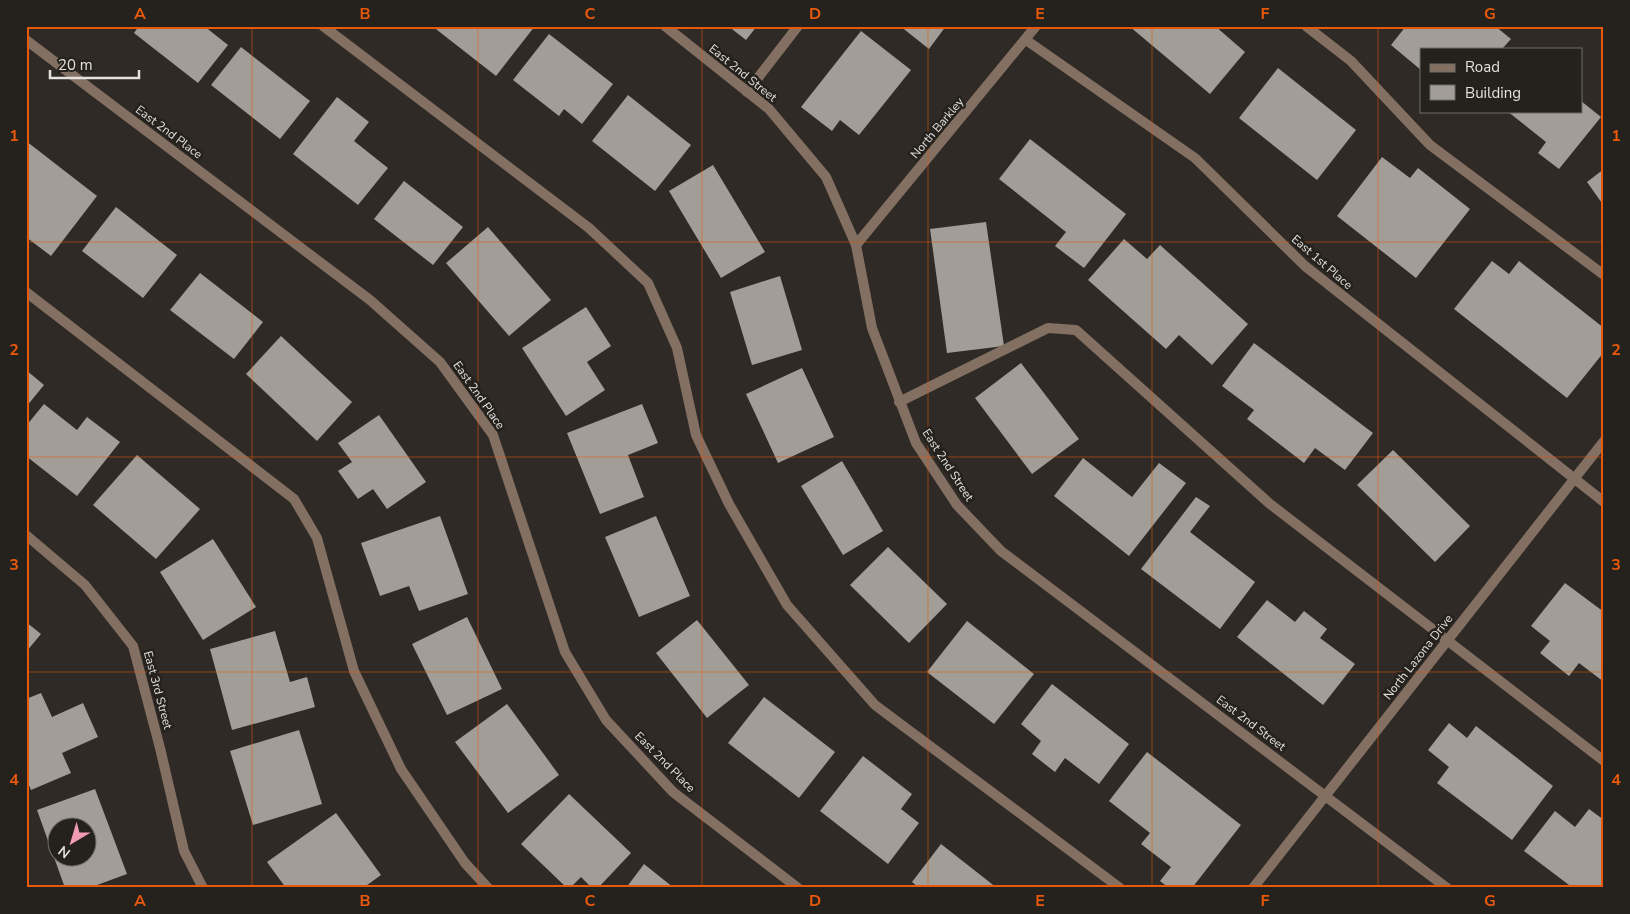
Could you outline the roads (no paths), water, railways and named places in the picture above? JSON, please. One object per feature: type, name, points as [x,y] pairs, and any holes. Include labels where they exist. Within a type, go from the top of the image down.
[{"type":"street","points":[[322,26],[589,228],[648,283],[677,348],[696,434],[729,504],[786,605],[875,705],[1120,888]]},
{"type":"street","name":"East 2nd Street","points":[[664,26],[769,110],[826,177],[856,245],[872,328],[898,402],[916,443],[956,505],[1001,551],[1447,888]]},
{"type":"street","points":[[746,92],[798,26]]},
{"type":"street","name":"North Barkley","points":[[856,245],[1036,26]]},
{"type":"street","points":[[1306,26],[1351,61],[1430,145],[1604,274]]},
{"type":"street","name":"East 2nd Place","points":[[26,40],[370,300],[440,362],[493,435],[565,652],[606,720],[673,792],[798,888]]},
{"type":"street","name":"East 1st Place","points":[[1026,40],[1195,158],[1305,266],[1604,502]]},
{"type":"street","points":[[26,292],[294,499],[317,538],[354,671],[401,769],[465,863],[488,888]]},
{"type":"street","points":[[898,402],[1048,328],[1076,330],[1270,504],[1604,761]]},
{"type":"street","name":"North Lazona Drive","points":[[1252,888],[1604,441]]},
{"type":"street","name":"East 3rd Street","points":[[26,535],[86,585],[133,646],[160,748],[184,851],[203,888]]}]
